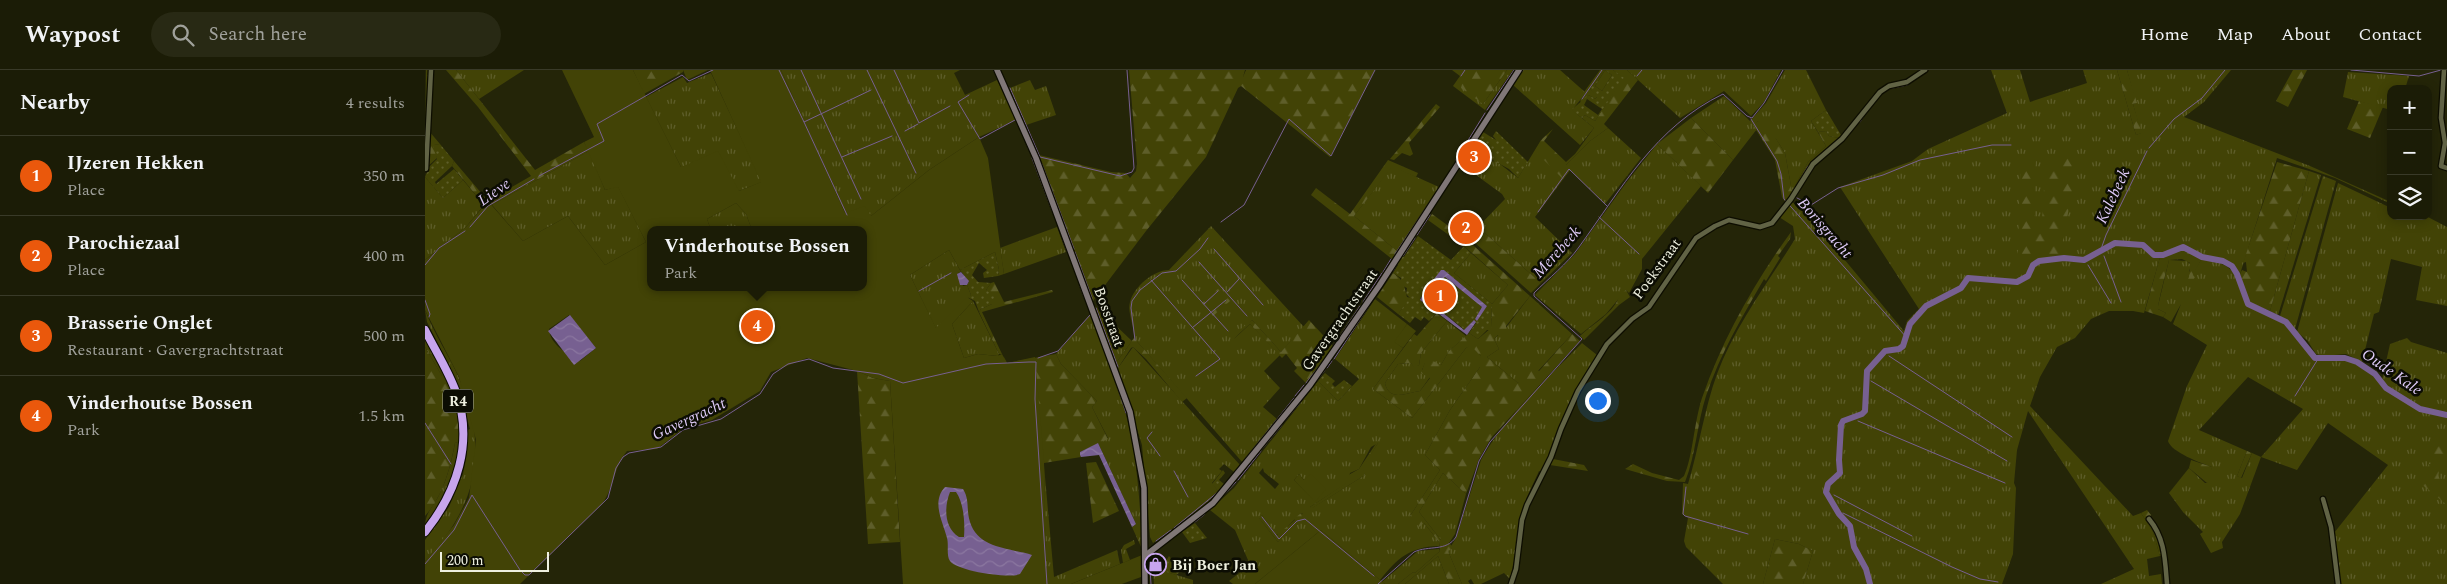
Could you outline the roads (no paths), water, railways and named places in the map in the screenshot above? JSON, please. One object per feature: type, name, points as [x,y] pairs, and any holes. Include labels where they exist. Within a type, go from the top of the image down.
[{"type":"highway","name":"R4","points":[[425,330],[451,381],[460,406],[463,442],[457,478],[445,505],[425,532]]},
{"type":"street","points":[[426,169],[431,70]]},
{"type":"street","name":"Bosstraat","points":[[997,70],[1035,154],[1130,412],[1144,488],[1145,584]]},
{"type":"street","name":"Gavergrachtstraat","points":[[1146,554],[1213,503],[1316,377],[1379,286],[1519,70]]},
{"type":"street","name":"Poekstraat","points":[[1511,584],[1516,569],[1524,514],[1579,391],[1605,347],[1632,319],[1649,307],[1696,238],[1729,220],[1756,227],[1767,226],[1788,203],[1813,164],[1842,139],[1880,92],[1889,86],[1907,82],[1925,70]]},
{"type":"street","points":[[2444,70],[2441,118],[2445,134],[2441,166],[2447,168]]},
{"type":"street","points":[[2323,499],[2331,526],[2338,584]]},
{"type":"street","points":[[2149,519],[2156,528],[2162,543],[2167,584]]},
{"type":"water","points":[[1441,270],[1444,270],[1487,306],[1477,321],[1475,319],[1482,307],[1445,277],[1438,282],[1434,279]]},
{"type":"water","points":[[961,272],[969,281],[967,285],[960,285],[957,274]]},
{"type":"water","points":[[1425,290],[1428,291],[1425,298],[1464,330],[1474,320],[1476,322],[1467,335],[1420,300]]},
{"type":"water","points":[[570,315],[596,348],[574,365],[548,331]]},
{"type":"water","points":[[1098,443],[1136,524],[1132,527],[1099,455],[1081,457],[1080,455],[1080,452]]},
{"type":"water","points":[[945,487],[963,489],[970,522],[980,538],[996,546],[1032,555],[1020,574],[1005,575],[972,571],[955,565],[950,561],[947,538],[938,506],[941,493]],"holes":[[[950,492],[956,492],[962,508],[964,537],[959,537],[954,533],[948,523],[946,510]]]},
{"type":"waterway","points":[[539,176],[604,141],[597,124],[682,75],[689,81],[713,70]]},
{"type":"waterway","points":[[779,70],[804,122],[871,90]]},
{"type":"waterway","points":[[801,70],[861,199]]},
{"type":"waterway","points":[[867,70],[916,173]]},
{"type":"waterway","points":[[894,70],[919,123],[950,106]]},
{"type":"waterway","points":[[1010,88],[1040,157],[1120,176],[1132,172],[1134,168],[1127,70]]},
{"type":"waterway","points":[[1221,222],[1244,205],[1289,119],[1331,156],[1375,70]]},
{"type":"waterway","points":[[1461,76],[1465,70]]},
{"type":"waterway","points":[[1487,110],[1514,70]]},
{"type":"waterway","points":[[1505,96],[1523,70]]},
{"type":"waterway","points":[[1582,99],[1602,70]]},
{"type":"waterway","points":[[1637,76],[1642,70]]},
{"type":"waterway","name":"Merebeek","points":[[1378,584],[1414,552],[1447,545],[1452,542],[1456,537],[1479,461],[1490,442],[1582,339],[1534,296],[1534,293],[1574,253],[1626,181],[1659,141],[1699,108],[1723,94],[1747,116],[1752,118],[1764,103],[1783,70]]},
{"type":"waterway","points":[[1915,74],[1920,70]]},
{"type":"waterway","name":"Kalebeek","points":[[2149,148],[2174,119],[2202,98],[2225,70]]},
{"type":"waterway","points":[[2351,70],[2419,76],[2441,70]]},
{"type":"waterway","points":[[1888,89],[1907,85],[1925,72]]},
{"type":"waterway","points":[[997,76],[1006,96]]},
{"type":"waterway","points":[[969,95],[958,102],[980,139],[1015,120]]},
{"type":"waterway","points":[[1861,113],[1874,95]]},
{"type":"waterway","points":[[1456,160],[1485,113]]},
{"type":"waterway","points":[[1860,122],[1865,114]]},
{"type":"waterway","name":"Borisgracht","points":[[1751,119],[1777,161],[1781,174],[1784,199],[1907,338]]},
{"type":"waterway","points":[[804,122],[847,215]]},
{"type":"waterway","points":[[905,131],[918,124]]},
{"type":"waterway","points":[[1845,138],[1853,129]]},
{"type":"waterway","points":[[842,157],[892,136]]},
{"type":"waterway","points":[[1025,139],[1028,148]]},
{"type":"waterway","points":[[1797,198],[1811,205],[1838,188],[1883,175],[1920,160],[1992,145],[2011,145]]},
{"type":"waterway","name":"Kalebeek","points":[[2100,252],[2106,235],[2147,151]]},
{"type":"waterway","points":[[1032,158],[1053,213]]},
{"type":"waterway","points":[[1813,161],[1817,158]]},
{"type":"waterway","points":[[1042,164],[1074,249]]},
{"type":"waterway","points":[[1797,185],[1808,166]]},
{"type":"waterway","points":[[1538,212],[1569,169],[1607,206]]},
{"type":"waterway","name":"Lieve","points":[[470,227],[488,206],[534,179]]},
{"type":"waterway","points":[[1797,194],[1800,189]]},
{"type":"waterway","points":[[1395,254],[1431,200]]},
{"type":"waterway","points":[[1417,235],[1430,215]]},
{"type":"waterway","points":[[1599,217],[1639,254]]},
{"type":"waterway","points":[[425,265],[439,248],[465,231]]},
{"type":"waterway","points":[[1135,340],[1131,308],[1132,301],[1140,290],[1162,273],[1176,271],[1200,249],[1208,238]]},
{"type":"waterway","points":[[1403,256],[1415,238]]},
{"type":"waterway","points":[[1063,240],[1067,251]]},
{"type":"waterway","name":"Oude Kale","points":[[1870,584],[1866,569],[1854,547],[1850,526],[1839,514],[1826,492],[1828,484],[1840,473],[1841,425],[1843,421],[1865,411],[1867,371],[1885,351],[1899,349],[1903,346],[1910,324],[1926,306],[1961,288],[1968,278],[2017,282],[2028,276],[2033,265],[2039,261],[2064,258],[2084,260],[2115,243],[2143,245],[2154,255],[2163,255],[2183,247],[2202,257],[2223,261],[2232,266],[2237,274],[2248,304],[2286,322],[2315,358],[2345,358],[2357,362],[2375,374],[2386,388],[2420,409],[2447,415]]},
{"type":"waterway","points":[[1214,249],[1263,305]]},
{"type":"waterway","points":[[1075,252],[1092,298]]},
{"type":"waterway","points":[[2104,256],[2121,302]]},
{"type":"waterway","points":[[1383,272],[1391,259]]},
{"type":"waterway","points":[[1199,262],[1247,316]]},
{"type":"waterway","points":[[1393,271],[1397,264]]},
{"type":"waterway","points":[[2088,265],[2111,303]]},
{"type":"waterway","points":[[919,291],[951,273]]},
{"type":"waterway","points":[[1363,302],[1382,273]]},
{"type":"waterway","points":[[1376,295],[1391,273]]},
{"type":"waterway","points":[[1227,292],[1239,279]]},
{"type":"waterway","points":[[1151,280],[1220,359],[1196,376]]},
{"type":"waterway","points":[[1182,280],[1228,331]]},
{"type":"waterway","points":[[1080,286],[1084,297]]},
{"type":"waterway","points":[[1204,304],[1218,291]]},
{"type":"waterway","points":[[425,300],[430,314],[429,317]]},
{"type":"waterway","points":[[1192,328],[1226,300]]},
{"type":"waterway","points":[[1334,359],[1373,300]]},
{"type":"waterway","points":[[1334,345],[1360,306]]},
{"type":"waterway","points":[[1096,308],[1118,367]]},
{"type":"waterway","points":[[1038,358],[1058,351],[1090,315]]},
{"type":"waterway","points":[[1306,383],[1327,356]]},
{"type":"waterway","points":[[1889,356],[2012,437]]},
{"type":"waterway","name":"Gavergracht","points":[[425,564],[454,530],[472,495],[520,570],[525,575],[529,575],[608,498],[616,468],[623,457],[629,453],[661,447],[683,430],[721,419],[760,394],[773,374],[788,364],[809,359],[833,368],[879,374],[903,383],[986,364],[1036,362],[1035,399],[1047,584]]},
{"type":"waterway","points":[[2295,396],[2318,359]]},
{"type":"waterway","points":[[1327,368],[1332,361]]},
{"type":"waterway","points":[[1302,400],[1325,370]]},
{"type":"waterway","points":[[1871,381],[2007,461]]},
{"type":"waterway","points":[[1116,382],[1126,413]]},
{"type":"waterway","points":[[1295,396],[1304,385]]},
{"type":"waterway","points":[[1245,459],[1294,398]]},
{"type":"waterway","points":[[1283,423],[1300,403]]},
{"type":"waterway","points":[[1858,421],[2005,483]]},
{"type":"waterway","name":"Lieve","points":[[425,423],[451,464]]},
{"type":"waterway","points":[[1262,449],[1282,425]]},
{"type":"waterway","points":[[1152,432],[1147,438],[1160,456]]},
{"type":"waterway","points":[[1238,480],[1261,451]]},
{"type":"waterway","points":[[1174,471],[1188,497]]},
{"type":"waterway","points":[[1210,510],[1236,482]]},
{"type":"waterway","points":[[1686,487],[1683,514],[1685,516],[1748,534]]},
{"type":"waterway","points":[[1174,528],[1218,492]]},
{"type":"waterway","points":[[1834,495],[1912,536]]},
{"type":"waterway","points":[[1843,513],[1952,567],[1980,579],[1998,582]]},
{"type":"waterway","points":[[1195,522],[1205,514]]},
{"type":"waterway","points":[[1262,517],[1279,539],[1297,521],[1305,519],[1374,576]]},
{"type":"waterway","points":[[1156,541],[1171,530]]},
{"type":"waterway","points":[[1174,537],[1182,531]]},
{"type":"waterway","points":[[1159,549],[1169,541]]},
{"type":"waterway","points":[[1150,569],[1151,584]]},
{"type":"waterway","points":[[1142,572],[1142,584]]},
{"type":"place","name":"Brasserie Onglet","points":[[1474,157]]},
{"type":"place","name":"Parochiezaal","points":[[1466,228]]},
{"type":"place","name":"IJzeren Hekken","points":[[1440,296]]},
{"type":"place","name":"Vinderhoutse Bossen","points":[[757,326]]},
{"type":"place","name":"Bij Boer Jan","points":[[1156,565]]}]
